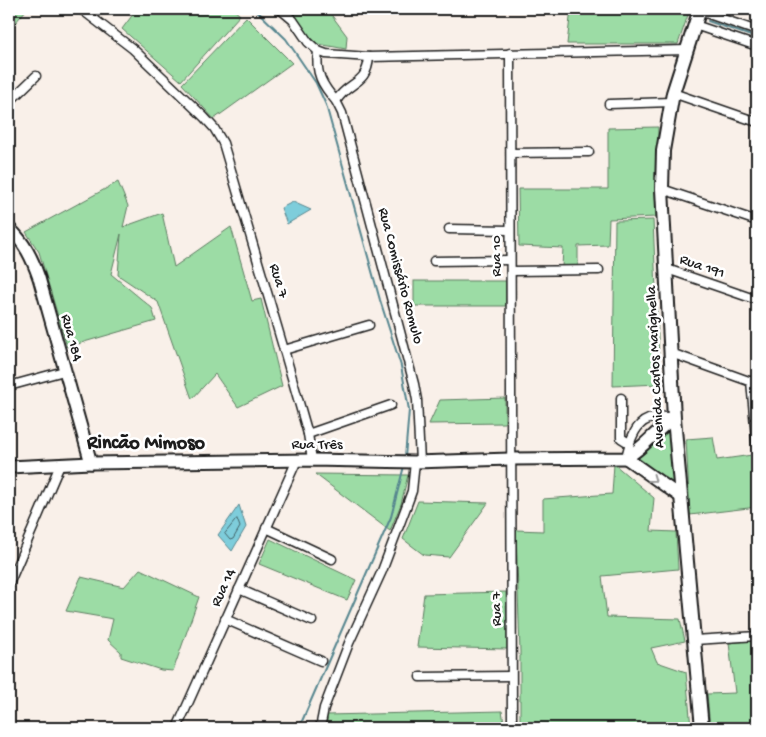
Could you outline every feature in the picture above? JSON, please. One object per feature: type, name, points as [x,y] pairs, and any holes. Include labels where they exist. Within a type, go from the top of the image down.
[{"type":"main road","name":"Avenida Carlos Marighella","points":[[700,10],[672,98],[663,151],[662,189],[674,418],[702,728]]},
{"type":"main road","name":"Rua 184","points":[[9,228],[19,238],[31,257],[39,278],[91,463]]},
{"type":"main road","points":[[674,418],[665,424],[634,454],[626,458],[681,497]]},
{"type":"main road","name":"Rua Três","points":[[9,467],[91,463],[297,460],[417,462],[626,458]]},
{"type":"street","name":"Rua 7","points":[[81,9],[133,49],[204,117],[214,128],[223,143],[308,434],[312,460]]},
{"type":"street","points":[[280,9],[293,20],[314,49],[326,54],[369,56],[688,50]]},
{"type":"street","points":[[700,10],[757,30]]},
{"type":"street","points":[[695,25],[757,46]]},
{"type":"street","name":"Rua Comissário Romulo","points":[[318,51],[316,67],[329,92],[336,100],[342,114],[417,400],[417,462],[412,491],[382,571],[343,658],[324,708],[320,728]]},
{"type":"street","name":"Rua 10","points":[[510,53],[510,459]]},
{"type":"street","points":[[336,100],[342,92],[364,76],[369,56]]},
{"type":"street","points":[[9,102],[36,76]]},
{"type":"street","points":[[609,104],[672,98],[757,122]]},
{"type":"street","points":[[511,153],[589,152]]},
{"type":"street","points":[[662,189],[757,221]]},
{"type":"street","points":[[449,229],[510,230]]},
{"type":"street","points":[[434,262],[510,260]]},
{"type":"street","name":"Rua 191","points":[[667,269],[757,300]]},
{"type":"street","points":[[511,271],[598,270]]},
{"type":"street","points":[[284,350],[369,325]]},
{"type":"street","points":[[671,353],[754,382],[757,449]]},
{"type":"street","points":[[9,386],[64,371]]},
{"type":"street","points":[[621,398],[620,438],[629,443]]},
{"type":"street","points":[[308,434],[391,405]]},
{"type":"street","points":[[626,458],[634,431],[646,420],[659,416],[674,418]]},
{"type":"street","name":"Rua 7","points":[[510,459],[512,728]]},
{"type":"street","name":"Rua 14","points":[[176,728],[297,460]]},
{"type":"street","points":[[9,584],[60,466]]},
{"type":"street","points":[[266,528],[332,559]]},
{"type":"street","points":[[239,589],[312,621]]},
{"type":"street","points":[[225,619],[321,661]]},
{"type":"street","points":[[695,640],[757,636]]},
{"type":"street","points":[[420,677],[512,676]]},
{"type":"green space","points":[[9,9],[27,9],[9,30]]},
{"type":"green space","points":[[137,9],[233,9],[240,15],[181,81],[122,29]]},
{"type":"green space","points":[[283,9],[327,9],[347,36],[346,49],[318,44]]},
{"type":"green space","points":[[571,9],[690,9],[678,44],[567,44]]},
{"type":"green space","points":[[246,17],[292,63],[214,119],[182,84]]},
{"type":"green space","points":[[658,127],[656,217],[609,219],[608,245],[578,246],[578,267],[562,267],[563,248],[519,246],[518,189],[608,189],[608,128]]},
{"type":"green space","points":[[118,182],[128,206],[123,227],[162,213],[174,267],[231,227],[252,301],[261,299],[282,386],[238,407],[215,374],[192,399],[158,302],[118,275],[121,234],[111,274],[152,308],[156,321],[67,347],[39,252],[26,232]]},
{"type":"green space","points":[[653,220],[660,384],[613,386],[615,221]]},
{"type":"green space","points":[[414,281],[506,281],[506,306],[414,306]]},
{"type":"green space","points":[[505,398],[505,423],[429,424],[440,400]]},
{"type":"green space","points":[[666,429],[670,431],[677,488],[638,463],[638,455]]},
{"type":"green space","points":[[713,437],[717,460],[752,455],[757,507],[690,515],[686,439]]},
{"type":"green space","points":[[614,464],[654,498],[651,531],[676,532],[678,569],[602,576],[607,617],[680,619],[685,641],[651,648],[657,662],[686,672],[691,728],[520,728],[520,652],[516,530],[543,531],[543,499],[612,494]]},
{"type":"green space","points":[[315,474],[408,475],[401,504],[390,531]]},
{"type":"green space","points":[[418,501],[488,503],[449,557],[424,555],[403,539]]},
{"type":"green space","points":[[270,539],[356,580],[347,600],[259,564]]},
{"type":"green space","points":[[140,569],[199,597],[173,671],[161,670],[121,657],[121,652],[108,640],[113,619],[66,611],[81,577],[124,587]]},
{"type":"green space","points":[[506,592],[507,649],[417,647],[424,594]]},
{"type":"green space","points":[[757,640],[757,728],[710,728],[707,694],[735,693],[729,643]]},
{"type":"green space","points":[[502,711],[505,728],[327,728],[327,715]]},
{"type":"water","points":[[293,202],[311,210],[287,224],[281,208]]},
{"type":"water","points":[[239,505],[246,527],[232,551],[218,535]]},
{"type":"waterway","points":[[255,9],[286,39],[316,83],[326,105],[380,300],[401,366],[409,410],[405,457]]},
{"type":"waterway","points":[[708,21],[757,38]]},
{"type":"waterway","points":[[299,728],[391,517],[404,466]]},
{"type":"district","name":"Rincão Mimoso","points":[[146,444]]}]
